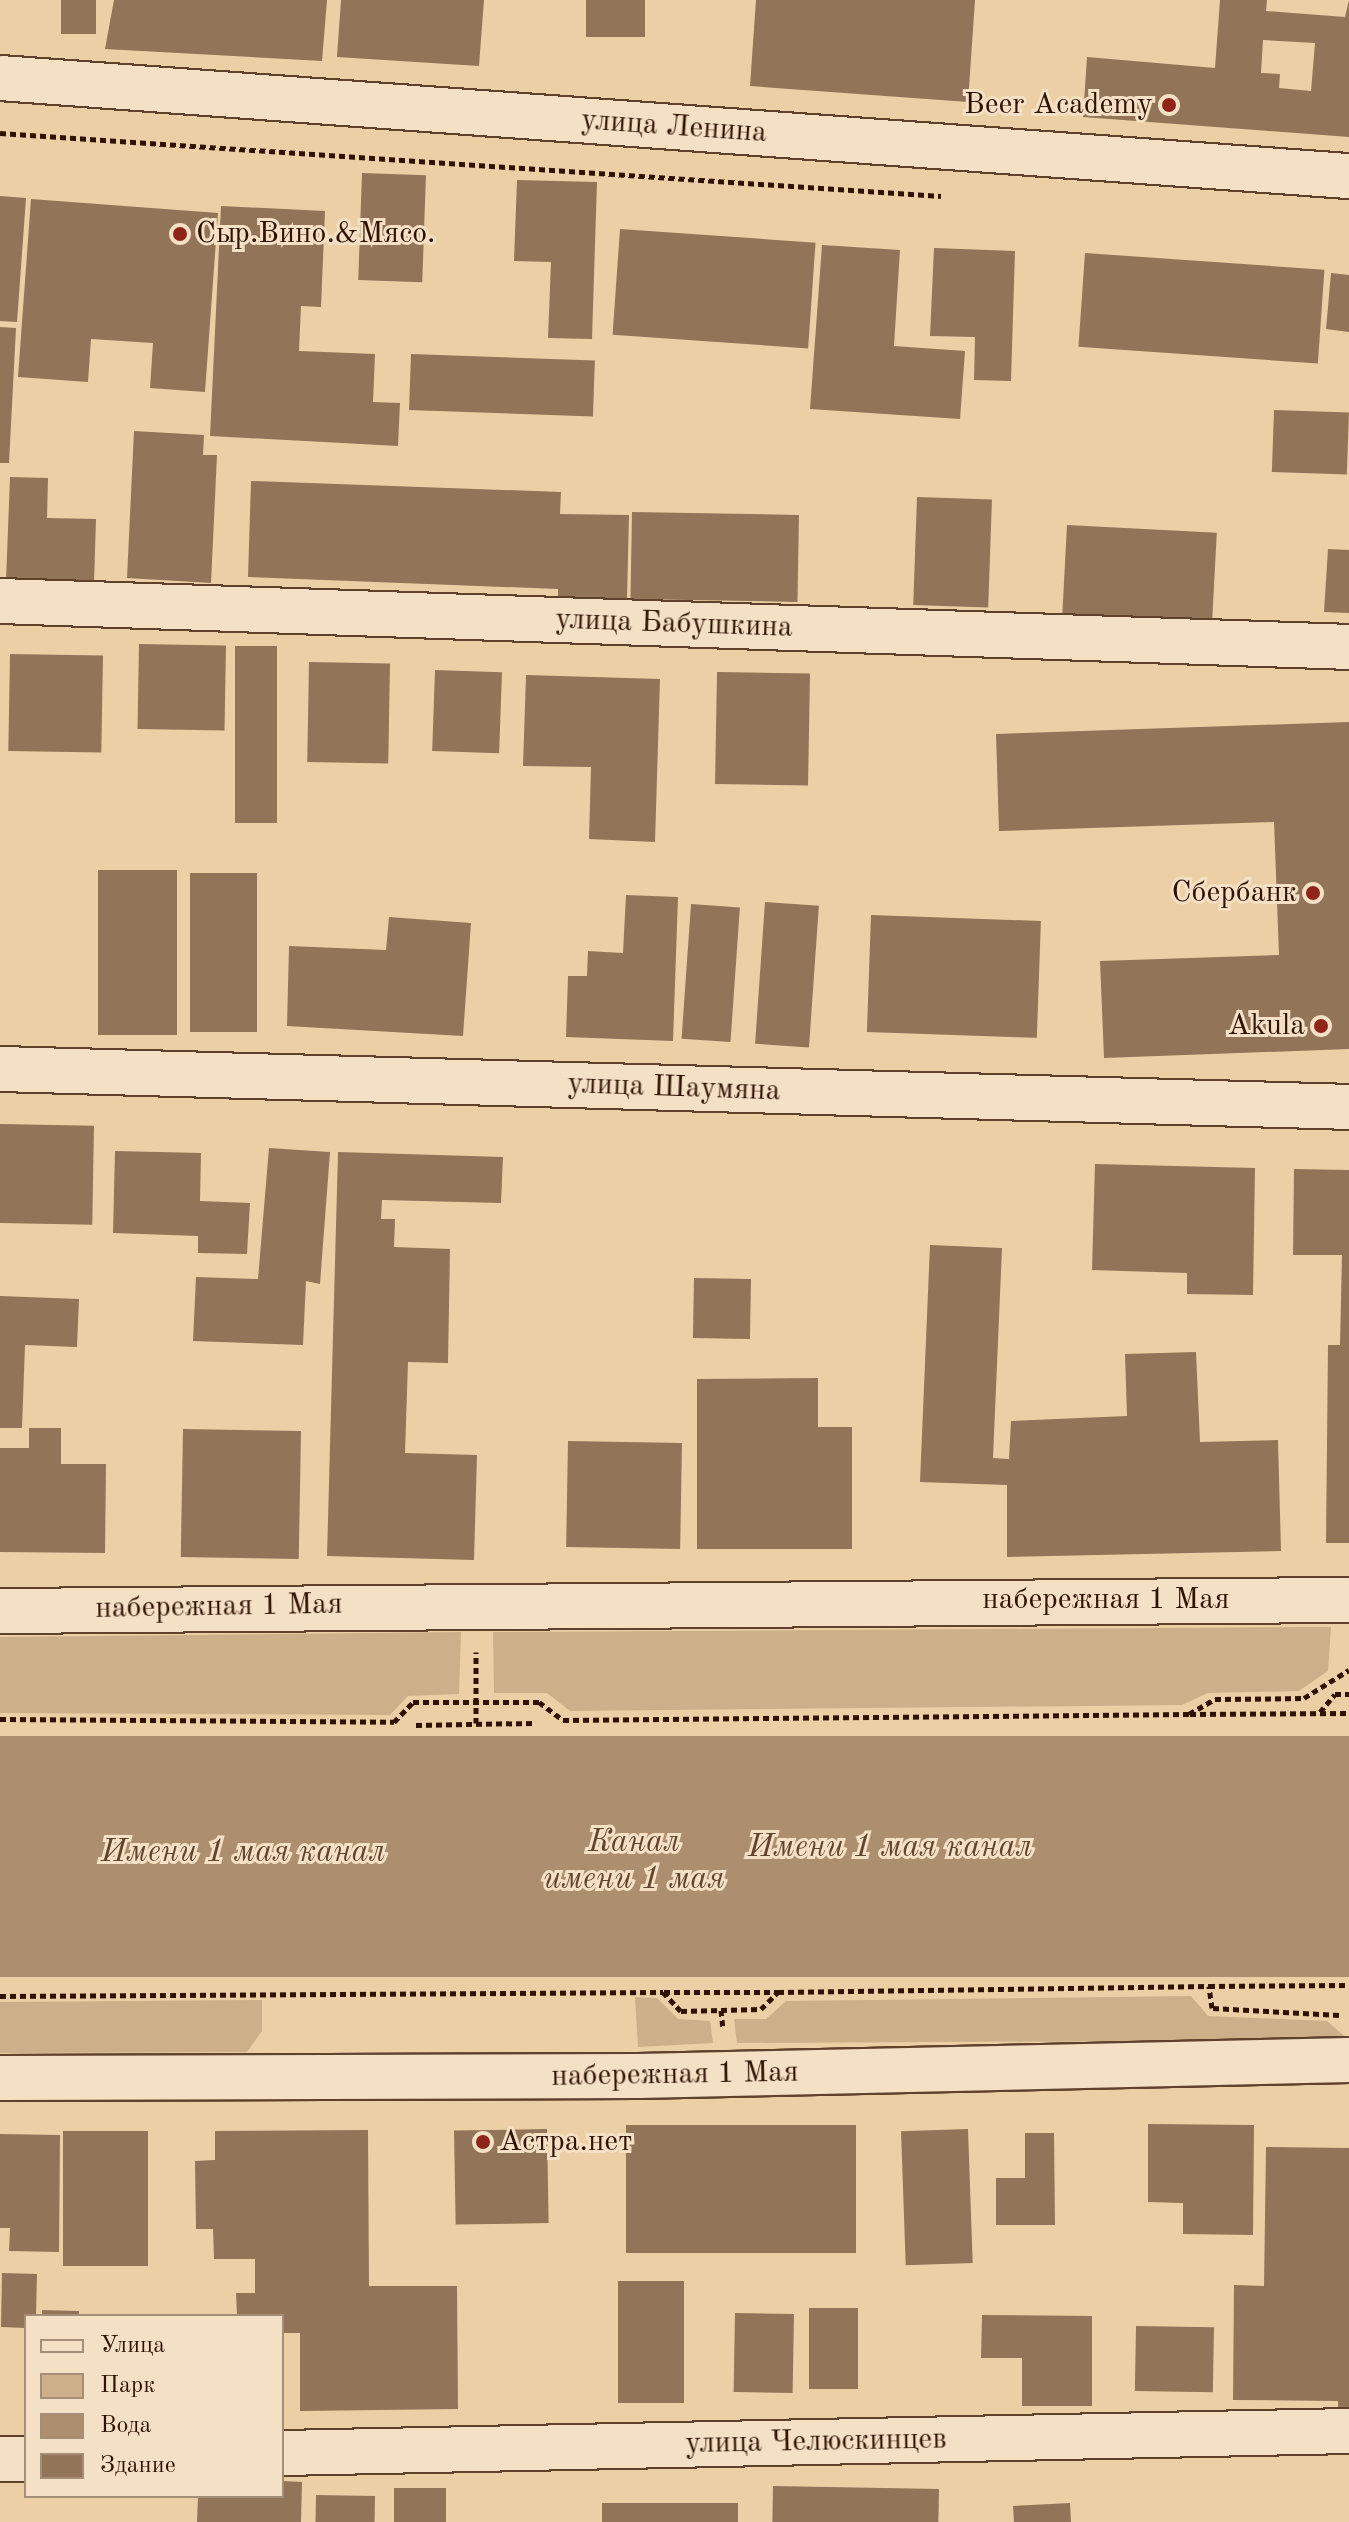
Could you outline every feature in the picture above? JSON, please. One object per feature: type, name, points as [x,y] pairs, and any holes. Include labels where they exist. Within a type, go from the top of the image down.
[{"type":"main road","name":"улица Ленина","points":[[0,78],[1349,176]]},
{"type":"main road","name":"улица Бабушкина","points":[[0,601],[1349,647]]},
{"type":"main road","name":"улица Шаумяна","points":[[0,1069],[1349,1107]]},
{"type":"main road","name":"набережная 1 Мая","points":[[0,1611],[1349,1600]]},
{"type":"main road","name":"набережная 1 Мая","points":[[0,2078],[639,2076],[1349,2060]]},
{"type":"main road","name":"улица Челюскинцев","points":[[284,2453],[1349,2431]]},
{"type":"main road","points":[[0,2459],[24,2459]]},
{"type":"path","points":[[0,133],[952,196]]},
{"type":"path","points":[[476,1667],[476,1723]]},
{"type":"path","points":[[1189,1714],[1215,1699],[1304,1698],[1349,1670]]},
{"type":"path","points":[[1320,1713],[1335,1694],[1349,1694]]},
{"type":"path","points":[[0,1719],[394,1722],[413,1702],[539,1702],[563,1720],[1349,1713]]},
{"type":"path","points":[[416,1725],[533,1723]]},
{"type":"path","points":[[1341,1985],[1349,1993]]},
{"type":"path","points":[[0,1996],[1349,1985]]},
{"type":"path","points":[[1209,1986],[1212,2008],[1333,2010],[1349,2023]]},
{"type":"path","points":[[663,1992],[681,2011],[761,2009],[778,1992]]},
{"type":"green space","points":[[1331,1627],[1328,1671],[1299,1691],[1208,1693],[1182,1705],[570,1711],[547,1693],[494,1693],[493,1632]]},
{"type":"green space","points":[[461,1632],[459,1694],[408,1696],[390,1715],[0,1713],[0,1637]]},
{"type":"green space","points":[[1191,1996],[1208,2016],[1327,2021],[1349,2040],[737,2043],[734,2019],[766,2019],[786,2001]]},
{"type":"green space","points":[[635,1997],[657,1998],[678,2019],[710,2021],[713,2043],[638,2047]]},
{"type":"green space","points":[[262,2000],[262,2031],[247,2052],[0,2053],[0,2002]]},
{"type":"water","name":"Канал имени 1 мая","points":[[0,1736],[1349,1736],[1349,1977],[0,1977]]},
{"type":"building","points":[[61,0],[96,0],[96,34],[61,34]]},
{"type":"building","points":[[114,0],[327,0],[322,61],[105,49]]},
{"type":"building","points":[[341,0],[484,0],[479,66],[337,57]]},
{"type":"building","points":[[586,0],[645,0],[645,37],[586,37]]},
{"type":"building","points":[[756,0],[975,0],[968,102],[750,86]]},
{"type":"building","points":[[1220,0],[1267,0],[1266,11],[1345,17],[1349,0],[1349,137],[1083,117],[1087,57],[1215,68]],"holes":[[[1263,40],[1315,43],[1311,91],[1279,88],[1280,74],[1261,73]]]},
{"type":"building","points":[[362,173],[426,175],[422,282],[358,280]]},
{"type":"building","points":[[517,180],[597,182],[592,339],[548,338],[551,262],[514,261]]},
{"type":"building","points":[[0,196],[26,198],[17,322],[0,321]]},
{"type":"building","points":[[31,199],[218,213],[205,392],[150,388],[153,343],[91,339],[88,382],[18,377]]},
{"type":"building","points":[[221,206],[325,211],[321,307],[301,306],[299,351],[375,354],[373,402],[400,403],[398,446],[210,436]]},
{"type":"building","points":[[620,229],[816,243],[808,348],[613,335]]},
{"type":"building","points":[[822,245],[900,250],[894,346],[965,351],[960,419],[810,409]]},
{"type":"building","points":[[934,248],[1015,251],[1011,381],[974,380],[975,337],[930,336]]},
{"type":"building","points":[[1085,253],[1324,270],[1318,364],[1078,347]]},
{"type":"building","points":[[1331,273],[1349,275],[1349,332],[1326,329]]},
{"type":"building","points":[[0,327],[16,328],[9,463],[0,463]]},
{"type":"building","points":[[411,354],[595,360],[593,416],[409,410]]},
{"type":"building","points":[[1274,410],[1349,413],[1347,475],[1272,472]]},
{"type":"building","points":[[134,431],[204,435],[203,455],[217,455],[211,583],[127,578]]},
{"type":"building","points":[[10,477],[48,478],[47,518],[96,519],[94,584],[6,581]]},
{"type":"building","points":[[251,481],[561,492],[560,514],[629,515],[627,599],[558,598],[558,589],[248,577]]},
{"type":"building","points":[[917,497],[992,500],[988,608],[913,605]]},
{"type":"building","points":[[632,512],[799,515],[797,602],[630,599]]},
{"type":"building","points":[[1067,525],[1217,533],[1212,622],[1062,614]]},
{"type":"building","points":[[1328,549],[1349,550],[1349,613],[1324,612]]},
{"type":"building","points":[[139,644],[226,646],[225,731],[138,729]]},
{"type":"building","points":[[235,646],[277,646],[277,823],[235,823]]},
{"type":"building","points":[[10,654],[103,656],[101,753],[8,751]]},
{"type":"building","points":[[309,662],[390,663],[388,763],[307,762]]},
{"type":"building","points":[[435,670],[502,672],[499,753],[432,751]]},
{"type":"building","points":[[717,672],[810,674],[808,786],[715,784]]},
{"type":"building","points":[[526,675],[660,679],[655,842],[589,839],[591,767],[523,766]]},
{"type":"building","name":"Сбербанк","points":[[1349,722],[1349,1049],[1104,1058],[1100,961],[1279,955],[1274,822],[999,831],[996,734]]},
{"type":"building","points":[[98,870],[177,870],[177,1035],[98,1035]]},
{"type":"building","points":[[190,873],[257,873],[257,1032],[190,1032]]},
{"type":"building","points":[[626,895],[678,897],[673,1041],[566,1037],[568,976],[587,976],[588,951],[623,953]]},
{"type":"building","points":[[765,902],[819,906],[809,1047],[755,1044]]},
{"type":"building","points":[[691,904],[740,907],[730,1042],[682,1039]]},
{"type":"building","points":[[871,915],[1041,921],[1037,1038],[867,1032]]},
{"type":"building","points":[[389,917],[471,923],[463,1036],[287,1026],[289,946],[386,950]]},
{"type":"building","points":[[0,1124],[94,1126],[92,1225],[0,1223]]},
{"type":"building","points":[[269,1148],[330,1152],[320,1284],[306,1281],[303,1345],[193,1341],[196,1277],[258,1279]]},
{"type":"building","points":[[115,1151],[201,1153],[200,1201],[250,1203],[247,1254],[198,1253],[198,1236],[113,1233]]},
{"type":"building","points":[[338,1152],[503,1157],[501,1203],[382,1200],[381,1219],[395,1219],[394,1247],[450,1249],[448,1363],[408,1362],[405,1453],[477,1455],[474,1560],[327,1556]]},
{"type":"building","points":[[1095,1164],[1255,1168],[1253,1295],[1187,1294],[1187,1273],[1092,1270]]},
{"type":"building","points":[[1294,1169],[1349,1170],[1349,1543],[1326,1543],[1328,1345],[1340,1345],[1342,1255],[1293,1255]]},
{"type":"building","points":[[930,1245],[1002,1248],[993,1458],[1009,1459],[1011,1421],[1127,1416],[1125,1354],[1196,1352],[1200,1442],[1278,1440],[1281,1551],[1007,1557],[1007,1485],[920,1482]]},
{"type":"building","points":[[694,1278],[751,1279],[750,1339],[693,1338]]},
{"type":"building","points":[[0,1296],[79,1299],[77,1347],[25,1345],[22,1428],[0,1428]]},
{"type":"building","points":[[818,1378],[818,1427],[852,1427],[852,1549],[697,1549],[697,1379]]},
{"type":"building","points":[[29,1428],[61,1428],[61,1464],[106,1464],[105,1553],[0,1552],[0,1448],[29,1448]]},
{"type":"building","points":[[183,1429],[301,1431],[299,1559],[181,1557]]},
{"type":"building","points":[[568,1441],[682,1443],[680,1549],[566,1547]]},
{"type":"building","points":[[1148,2124],[1254,2125],[1253,2235],[1183,2234],[1183,2203],[1148,2202]]},
{"type":"building","points":[[626,2125],[856,2125],[856,2253],[626,2253]]},
{"type":"building","points":[[547,2129],[549,2223],[456,2225],[454,2131]]},
{"type":"building","points":[[968,2129],[973,2263],[906,2265],[901,2131]]},
{"type":"building","points":[[368,2130],[369,2286],[457,2286],[458,2409],[300,2411],[300,2333],[284,2333],[284,2314],[237,2314],[236,2293],[255,2293],[255,2259],[214,2259],[213,2229],[196,2229],[195,2161],[215,2160],[215,2131]]},
{"type":"building","points":[[63,2131],[148,2131],[148,2266],[63,2266]]},
{"type":"building","points":[[1025,2133],[1054,2133],[1055,2225],[996,2225],[996,2178],[1025,2178]]},
{"type":"building","points":[[0,2134],[60,2135],[59,2252],[9,2251],[10,2228],[0,2228]]},
{"type":"building","points":[[1266,2147],[1349,2148],[1349,2415],[1338,2415],[1338,2401],[1233,2400],[1234,2285],[1264,2286]]},
{"type":"building","points":[[2,2273],[37,2274],[36,2314],[24,2314],[24,2328],[1,2327]]},
{"type":"building","points":[[618,2281],[684,2281],[684,2403],[618,2403]]},
{"type":"building","points":[[809,2308],[858,2308],[858,2389],[809,2389]]},
{"type":"building","points":[[42,2310],[79,2311],[79,2314],[42,2314]]},
{"type":"building","points":[[735,2313],[794,2314],[793,2393],[734,2392]]},
{"type":"building","points":[[982,2315],[1092,2316],[1092,2406],[1022,2406],[1022,2358],[981,2358]]},
{"type":"building","points":[[1136,2326],[1214,2327],[1213,2392],[1135,2391]]},
{"type":"building","points":[[284,2481],[302,2482],[301,2522],[197,2522],[198,2498],[284,2498]]},
{"type":"building","points":[[773,2486],[939,2489],[938,2522],[772,2522]]},
{"type":"building","points":[[394,2488],[446,2488],[446,2522],[394,2522]]},
{"type":"building","points":[[316,2495],[375,2496],[375,2522],[316,2522]]},
{"type":"building","points":[[602,2503],[738,2503],[738,2522],[602,2522]]},
{"type":"building","points":[[1070,2503],[1071,2522],[1014,2522],[1013,2506]]},
{"type":"place","name":"Beer Academy","points":[[1169,105]]},
{"type":"place","name":"Сыр.Вино.&Мясо.","points":[[180,234]]},
{"type":"place","name":"Сбербанк","points":[[1313,893]]},
{"type":"place","name":"Akula","points":[[1321,1026]]},
{"type":"place","name":"Астра.нет","points":[[483,2142]]},
{"type":"water label","name":"Имени 1 мая канал","points":[[890,1848]]},
{"type":"water label","name":"Имени 1 мая канал","points":[[243,1853]]}]
